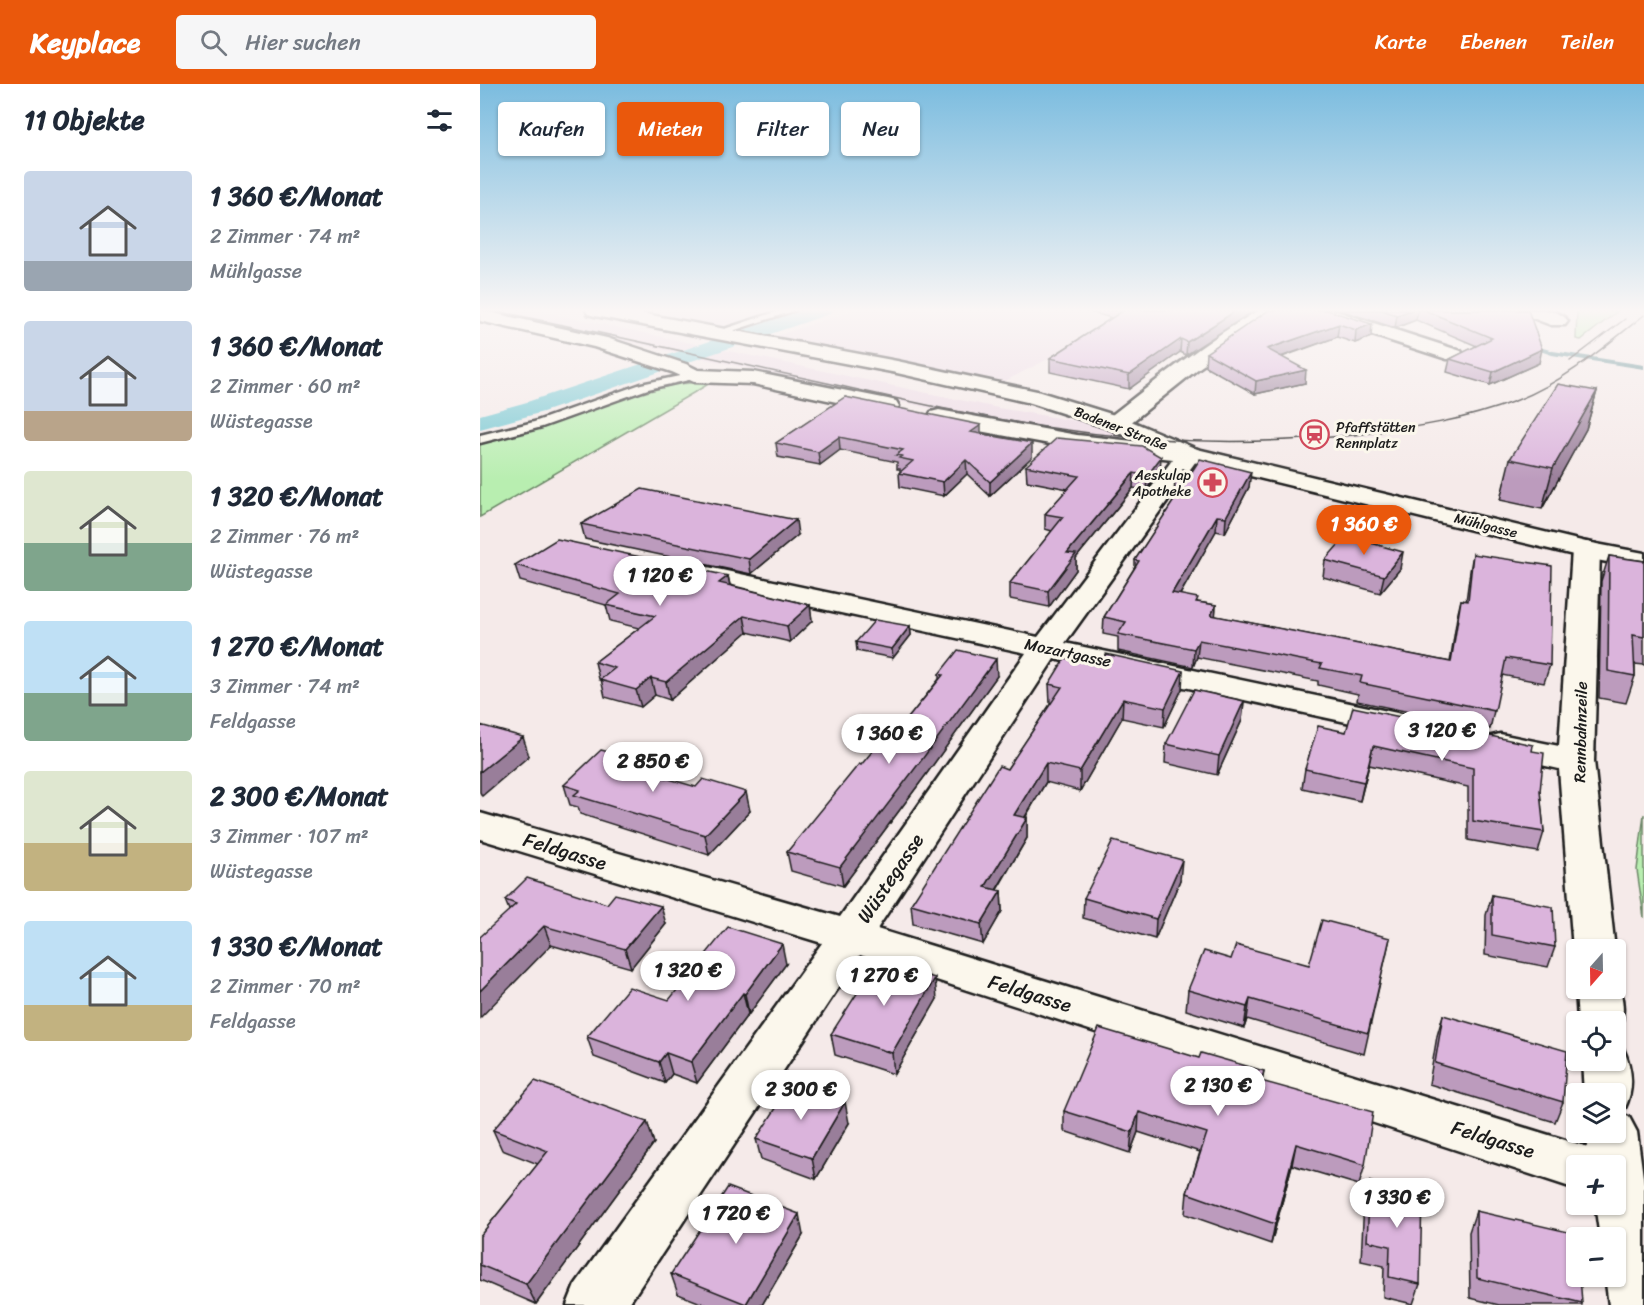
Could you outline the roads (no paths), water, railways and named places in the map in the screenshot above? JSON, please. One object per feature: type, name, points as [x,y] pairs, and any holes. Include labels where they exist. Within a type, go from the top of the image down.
[{"type":"street","points":[[673,367],[686,372],[753,378],[1044,437],[1189,454]]},
{"type":"street","name":"Badener Straße","points":[[892,367],[1037,398],[1116,423],[1189,454]]},
{"type":"street","points":[[1116,423],[1186,367]]},
{"type":"street","name":"Mühlgasse","points":[[1189,454],[1644,561]]},
{"type":"street","name":"Wüstegasse","points":[[595,1305],[1046,647],[1189,454]]},
{"type":"street","name":"Rennbahnzeile","points":[[1586,549],[1576,761],[1593,939]]},
{"type":"street","name":"Mozartgasse","points":[[652,564],[1426,729]]},
{"type":"street","points":[[1473,739],[1576,761]]},
{"type":"street","name":"Feldgasse","points":[[480,826],[850,936],[1566,1163]]},
{"type":"street","points":[[1622,1215],[1637,1305]]},
{"type":"lane","points":[[480,439],[538,425],[686,372]]},
{"type":"waterway","points":[[480,422],[535,407],[653,367]]},
{"type":"tram line","points":[[755,367],[1015,422],[1124,437],[1203,441],[1322,438],[1420,426],[1478,413],[1515,401],[1550,384],[1577,367]]},
{"type":"place","name":"Pfaffstätten Rennplatz","points":[[1315,435]]},
{"type":"place","name":"Aeskulap Apotheke","points":[[1212,483]]}]
